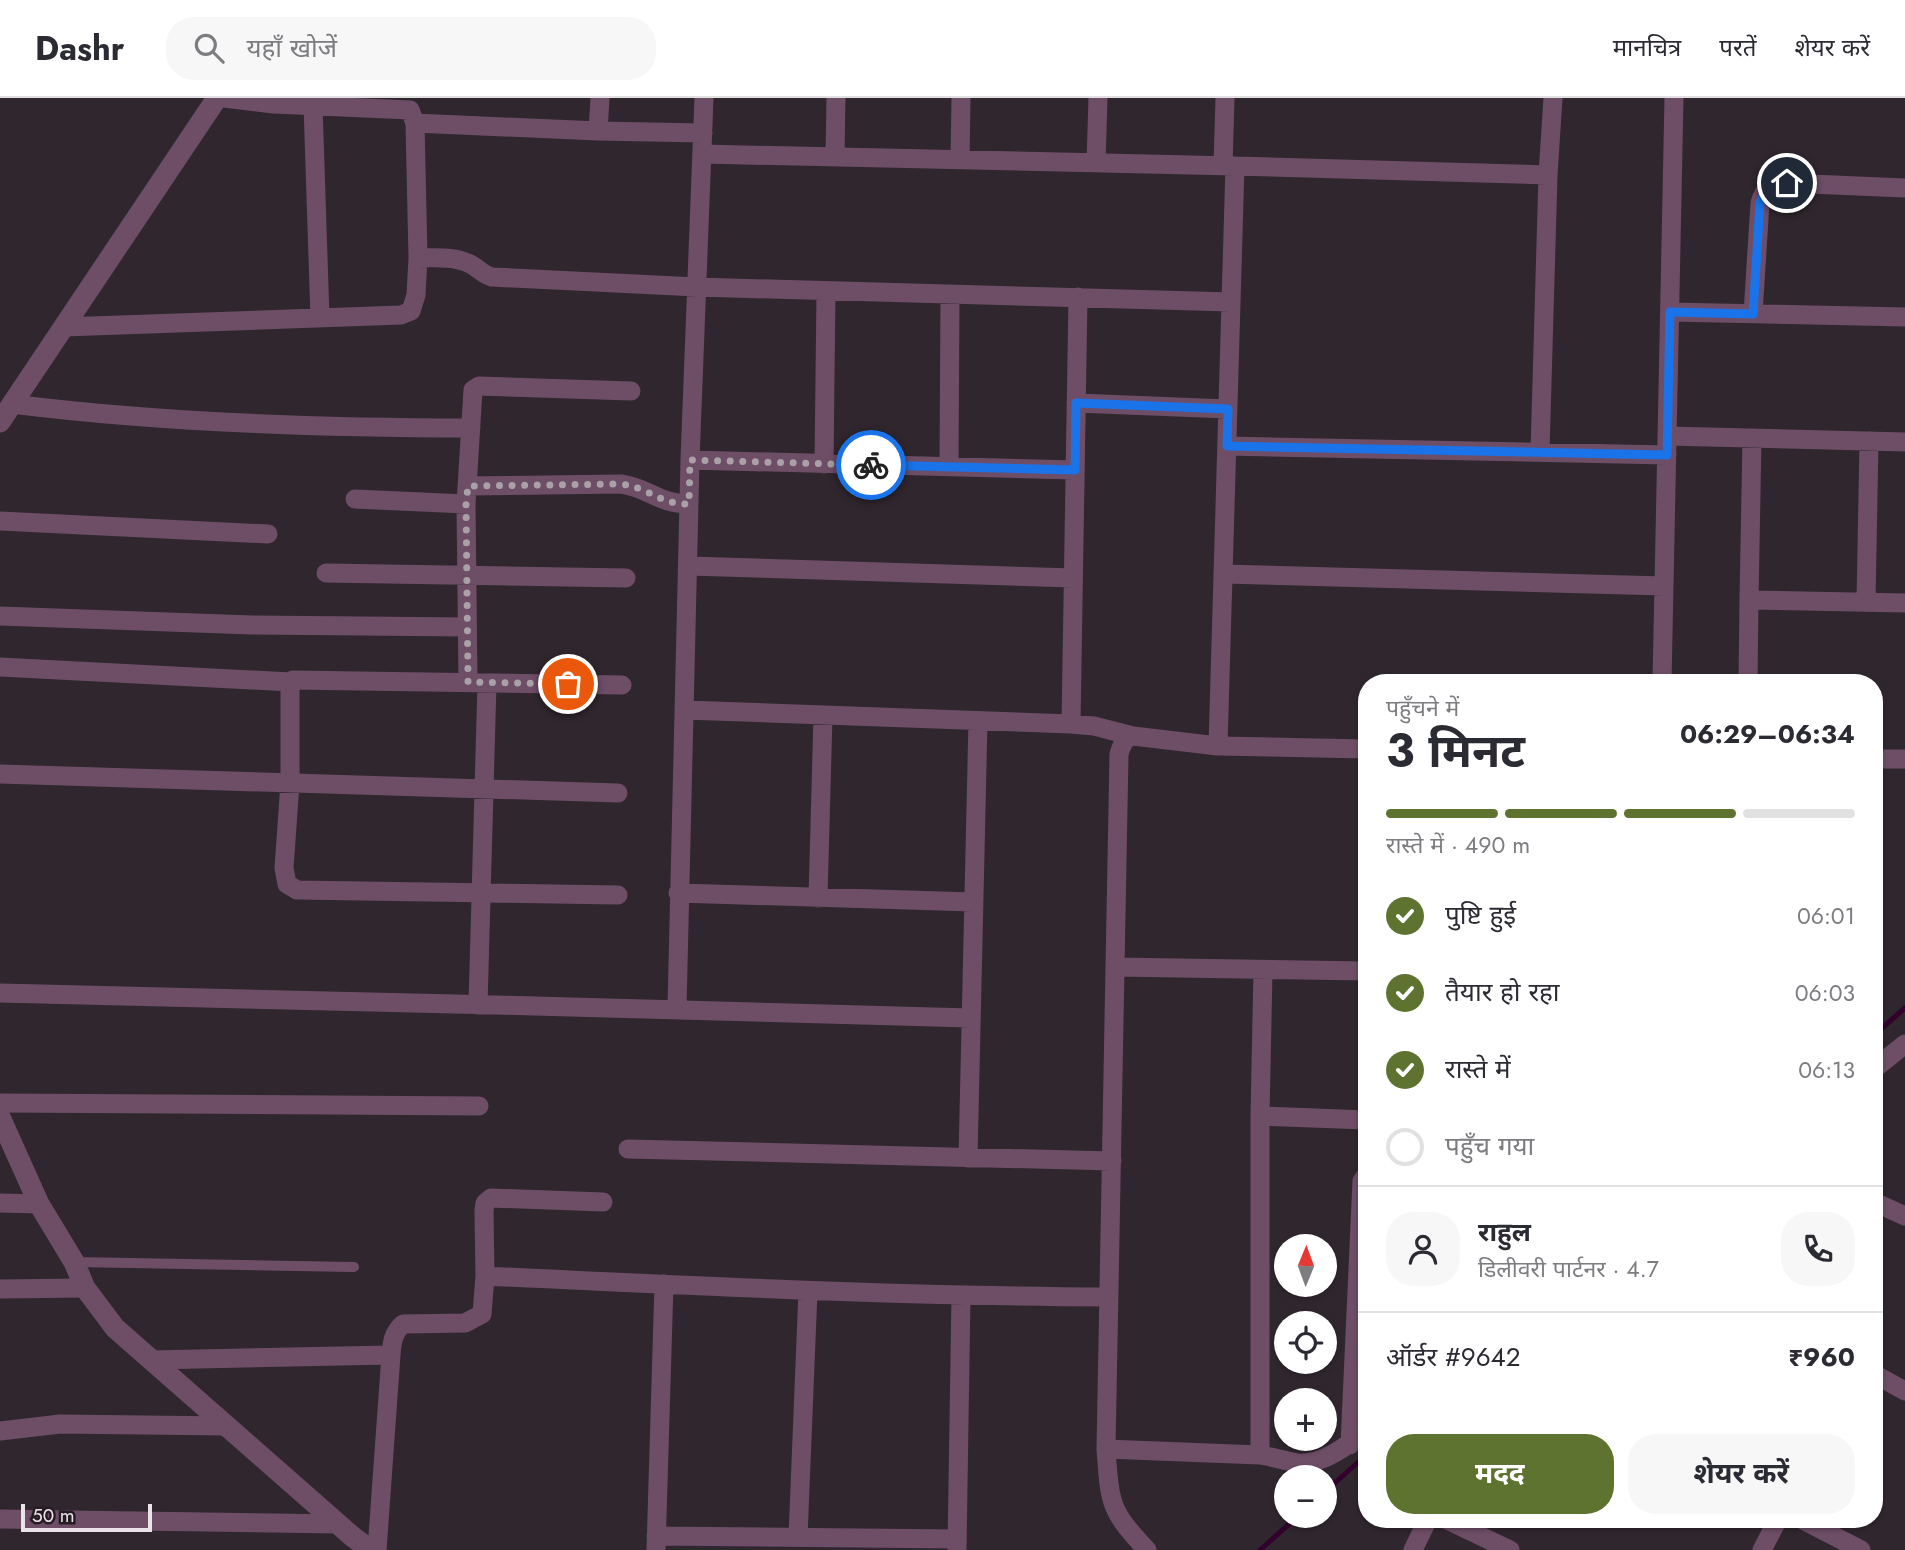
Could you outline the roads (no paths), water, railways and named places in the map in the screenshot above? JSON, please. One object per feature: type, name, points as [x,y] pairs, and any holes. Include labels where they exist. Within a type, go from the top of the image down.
[{"type":"street","points":[[0,422],[217,98]]},
{"type":"street","points":[[63,327],[401,315],[411,311],[416,295],[418,258],[415,123],[410,110],[235,101],[224,98]]},
{"type":"street","points":[[598,131],[600,98]]},
{"type":"street","points":[[677,1008],[690,460],[705,98]]},
{"type":"street","points":[[835,157],[836,98]]},
{"type":"street","points":[[960,160],[961,98]]},
{"type":"street","points":[[1096,163],[1098,98]]},
{"type":"street","points":[[1218,746],[1231,302],[1225,98]]},
{"type":"street","points":[[1540,452],[1548,175],[1553,98]]},
{"type":"street","points":[[1662,674],[1674,98]]},
{"type":"street","points":[[313,105],[320,318]]},
{"type":"street","points":[[415,123],[703,133]]},
{"type":"street","points":[[702,154],[1548,175]]},
{"type":"street","points":[[1753,314],[1763,192],[1773,184],[1787,183],[1905,188]]},
{"type":"street","points":[[418,258],[455,259],[469,263],[481,274],[492,277],[697,287],[1231,302]]},
{"type":"street","points":[[824,464],[826,291]]},
{"type":"street","points":[[949,467],[950,294]]},
{"type":"street","points":[[1071,724],[1078,298]]},
{"type":"street","points":[[1670,312],[1905,317]]},
{"type":"street","points":[[478,1005],[485,789],[477,683],[467,627],[467,495],[473,390],[479,386],[631,391]]},
{"type":"street","points":[[1076,403],[1228,409]]},
{"type":"street","points":[[12,404],[61,410],[329,428],[471,428]]},
{"type":"street","points":[[1227,446],[1540,452],[1752,438],[1905,442]]},
{"type":"street","points":[[1748,674],[1752,438]]},
{"type":"street","points":[[1866,602],[1869,441]]},
{"type":"street","points":[[690,460],[1075,470]]},
{"type":"street","points":[[355,499],[467,495],[621,484],[637,486],[673,504],[689,504]]},
{"type":"street","points":[[0,521],[268,534]]},
{"type":"street","points":[[689,566],[1073,578]]},
{"type":"street","points":[[326,573],[626,578]]},
{"type":"street","points":[[1223,574],[1664,586]]},
{"type":"street","points":[[1749,600],[1905,603]]},
{"type":"street","points":[[0,616],[252,625],[467,627]]},
{"type":"street","points":[[0,667],[291,682],[299,679],[622,685]]},
{"type":"street","points":[[291,682],[290,783],[284,868],[287,884],[297,891],[481,891],[618,895]]},
{"type":"street","points":[[685,710],[1071,724],[1094,726],[1133,736],[1218,746],[1358,749]]},
{"type":"street","points":[[817,898],[824,716]]},
{"type":"street","points":[[968,1158],[978,721]]},
{"type":"street","points":[[1133,736],[1122,743],[1119,754],[1106,1449],[1109,1496],[1114,1510],[1122,1524],[1147,1550]]},
{"type":"street","points":[[1883,759],[1905,759]]},
{"type":"street","points":[[0,774],[618,793]]},
{"type":"street","points":[[678,893],[973,902]]},
{"type":"street","points":[[1116,967],[1358,971]]},
{"type":"street","points":[[1260,1455],[1263,970]]},
{"type":"street","points":[[0,993],[677,1008],[970,1018]]},
{"type":"street","points":[[1883,1062],[1905,1044]]},
{"type":"street","points":[[0,1103],[479,1106]]},
{"type":"street","points":[[1260,1116],[1358,1120]]},
{"type":"street","points":[[0,1117],[39,1204],[74,1262],[85,1288],[115,1328],[227,1426],[347,1537],[371,1550]]},
{"type":"street","points":[[628,1149],[1112,1161]]},
{"type":"street","points":[[377,1550],[393,1336],[404,1324],[465,1323],[477,1319],[483,1309],[484,1211],[485,1203],[491,1198],[603,1202]]},
{"type":"street","points":[[0,1203],[39,1204]]},
{"type":"street","points":[[1883,1206],[1905,1216]]},
{"type":"street","points":[[1350,1445],[1358,1269]]},
{"type":"street","points":[[485,1276],[808,1291],[1108,1297]]},
{"type":"street","points":[[664,1284],[656,1543],[798,1537],[957,1544],[961,1296]]},
{"type":"street","points":[[0,1289],[85,1288]]},
{"type":"street","points":[[798,1537],[808,1291]]},
{"type":"street","points":[[152,1360],[390,1355]]},
{"type":"street","points":[[1883,1379],[1905,1391]]},
{"type":"street","points":[[0,1431],[60,1424],[227,1426]]},
{"type":"street","points":[[1106,1449],[1260,1455],[1301,1463],[1319,1460],[1350,1445],[1358,1437]]},
{"type":"street","points":[[0,1519],[347,1537]]},
{"type":"street","points":[[1413,1550],[1424,1528]]},
{"type":"street","points":[[1464,1528],[1510,1550]]},
{"type":"street","points":[[1762,1550],[1773,1528]]},
{"type":"street","points":[[1818,1528],[1861,1550]]},
{"type":"lane","points":[[74,1262],[354,1267]]},
{"type":"waterway","points":[[1883,1027],[1905,1008]]},
{"type":"waterway","points":[[1337,1481],[1358,1462]]},
{"type":"waterway","points":[[1260,1550],[1285,1528]]}]
